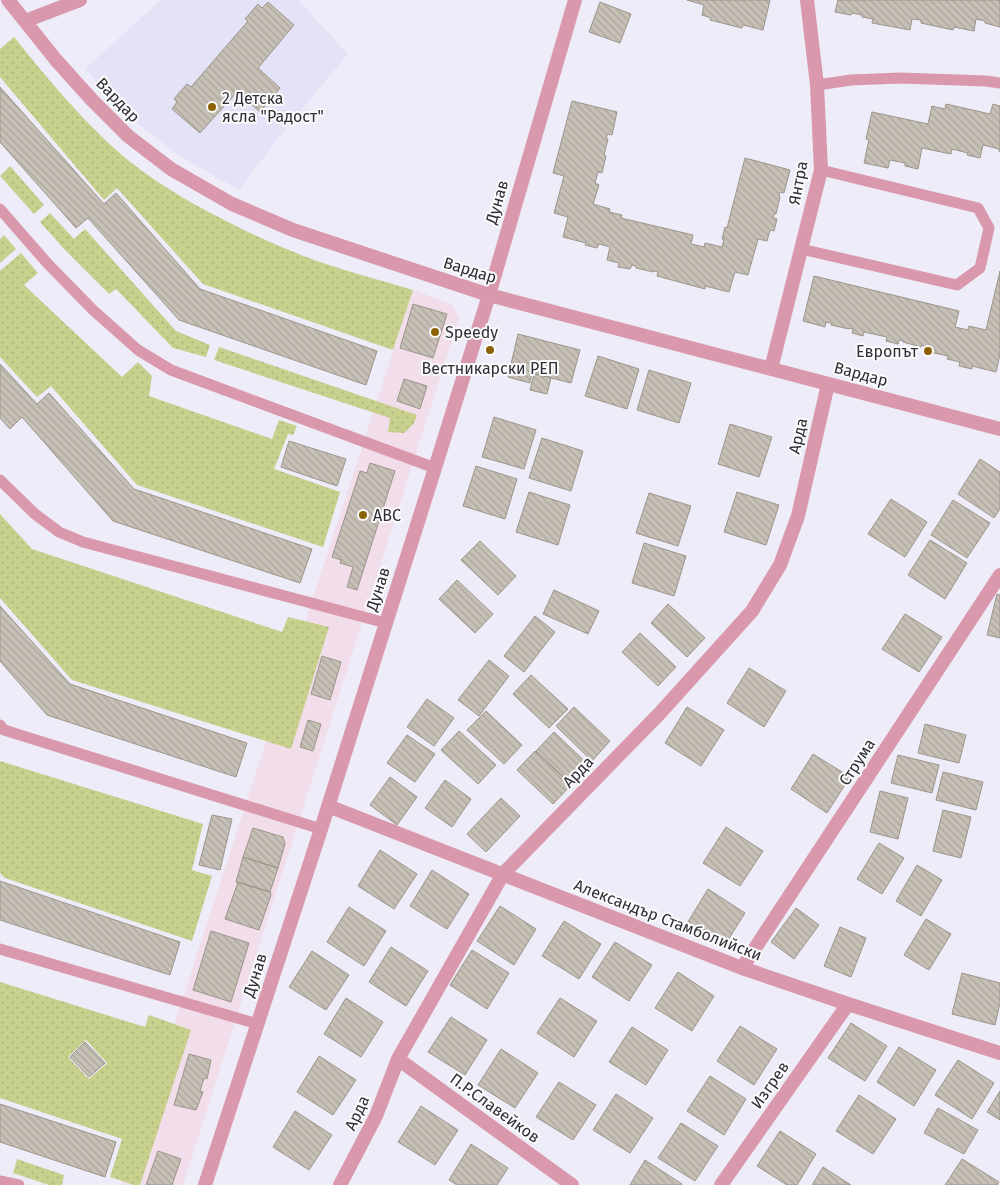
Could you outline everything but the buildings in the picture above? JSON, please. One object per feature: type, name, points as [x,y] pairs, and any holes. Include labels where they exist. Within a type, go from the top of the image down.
[{"type":"street","name":"Вардар","points":[[8,0],[86,93],[128,136],[171,169],[232,204],[293,230],[489,295],[1000,429]]},
{"type":"street","points":[[25,21],[80,0]]},
{"type":"street","name":"Дунав","points":[[205,1185],[321,829],[435,468],[489,295],[575,0]]},
{"type":"street","name":"Янтра","points":[[770,369],[821,170],[817,85],[808,0]]},
{"type":"street","name":"Арда","points":[[340,1185],[376,1116],[398,1059],[503,874],[660,713],[752,611],[780,565],[798,516],[828,384]]},
{"type":"street","name":"Струма","points":[[742,968],[1000,575]]},
{"type":"street","name":"Александър Стамболийски","points":[[328,806],[742,968],[1000,1053]]},
{"type":"street","name":"Изгрев","points":[[721,1185],[848,1004]]},
{"type":"street","name":"П.Р.Славейков","points":[[398,1059],[572,1185]]},
{"type":"lane","points":[[817,85],[851,80],[900,78],[1000,83]]},
{"type":"lane","points":[[801,249],[957,285],[980,268],[989,228],[978,208],[821,170]]},
{"type":"lane","points":[[0,209],[48,264],[93,310],[138,350],[171,370],[435,468]]},
{"type":"lane","points":[[0,480],[36,514],[59,532],[82,542],[386,623]]},
{"type":"lane","points":[[0,725],[4,730],[321,829]]},
{"type":"lane","points":[[0,949],[258,1024]]},
{"type":"lane","points":[[0,1181],[19,1185]]},
{"type":"shaded area","name":"2 Детска ясла \"Радост\"","points":[[161,0],[298,0],[348,54],[283,132],[239,190],[180,156],[138,124],[85,69]]},
{"type":"shaded area","points":[[413,290],[452,304],[459,318],[183,1185],[122,1185]]},
{"type":"green space","points":[[14,37],[62,95],[101,136],[133,164],[172,191],[237,227],[272,243],[348,271],[413,290],[393,350],[203,284],[117,188],[104,200],[0,77],[0,49]]},
{"type":"green space","points":[[10,166],[44,205],[34,214],[0,176]]},
{"type":"green space","points":[[50,213],[74,239],[85,229],[176,331],[210,345],[206,357],[173,348],[116,289],[109,294],[40,222]]},
{"type":"green space","points":[[4,235],[16,249],[0,263],[0,239]]},
{"type":"green space","points":[[21,253],[38,273],[24,285],[122,377],[138,362],[152,376],[149,396],[272,439],[279,420],[297,426],[293,435],[288,434],[274,469],[340,492],[323,547],[137,485],[51,386],[37,397],[0,357],[0,271]]},
{"type":"green space","points":[[219,347],[417,415],[414,423],[404,433],[388,432],[390,418],[214,360]]},
{"type":"green space","points":[[0,514],[32,549],[282,632],[288,617],[329,627],[291,749],[72,680],[0,598]]},
{"type":"green space","points":[[0,761],[203,824],[192,870],[212,876],[192,941],[5,878],[0,873]]},
{"type":"green space","points":[[0,982],[145,1027],[149,1015],[191,1030],[140,1185],[134,1185],[110,1177],[122,1139],[0,1098]],"holes":[[[86,1040],[107,1063],[89,1079],[68,1057]]]},
{"type":"green space","points":[[17,1159],[64,1175],[62,1185],[49,1185],[13,1173]]},
{"type":"place","name":"2 Детска ясла \"Радост\"","points":[[212,107]]},
{"type":"place","name":"Speedy","points":[[435,332]]},
{"type":"place","name":"Вестникарски РЕП","points":[[490,350]]},
{"type":"place","name":"Европът","points":[[928,351]]},
{"type":"place","name":"ABC","points":[[363,515]]}]
